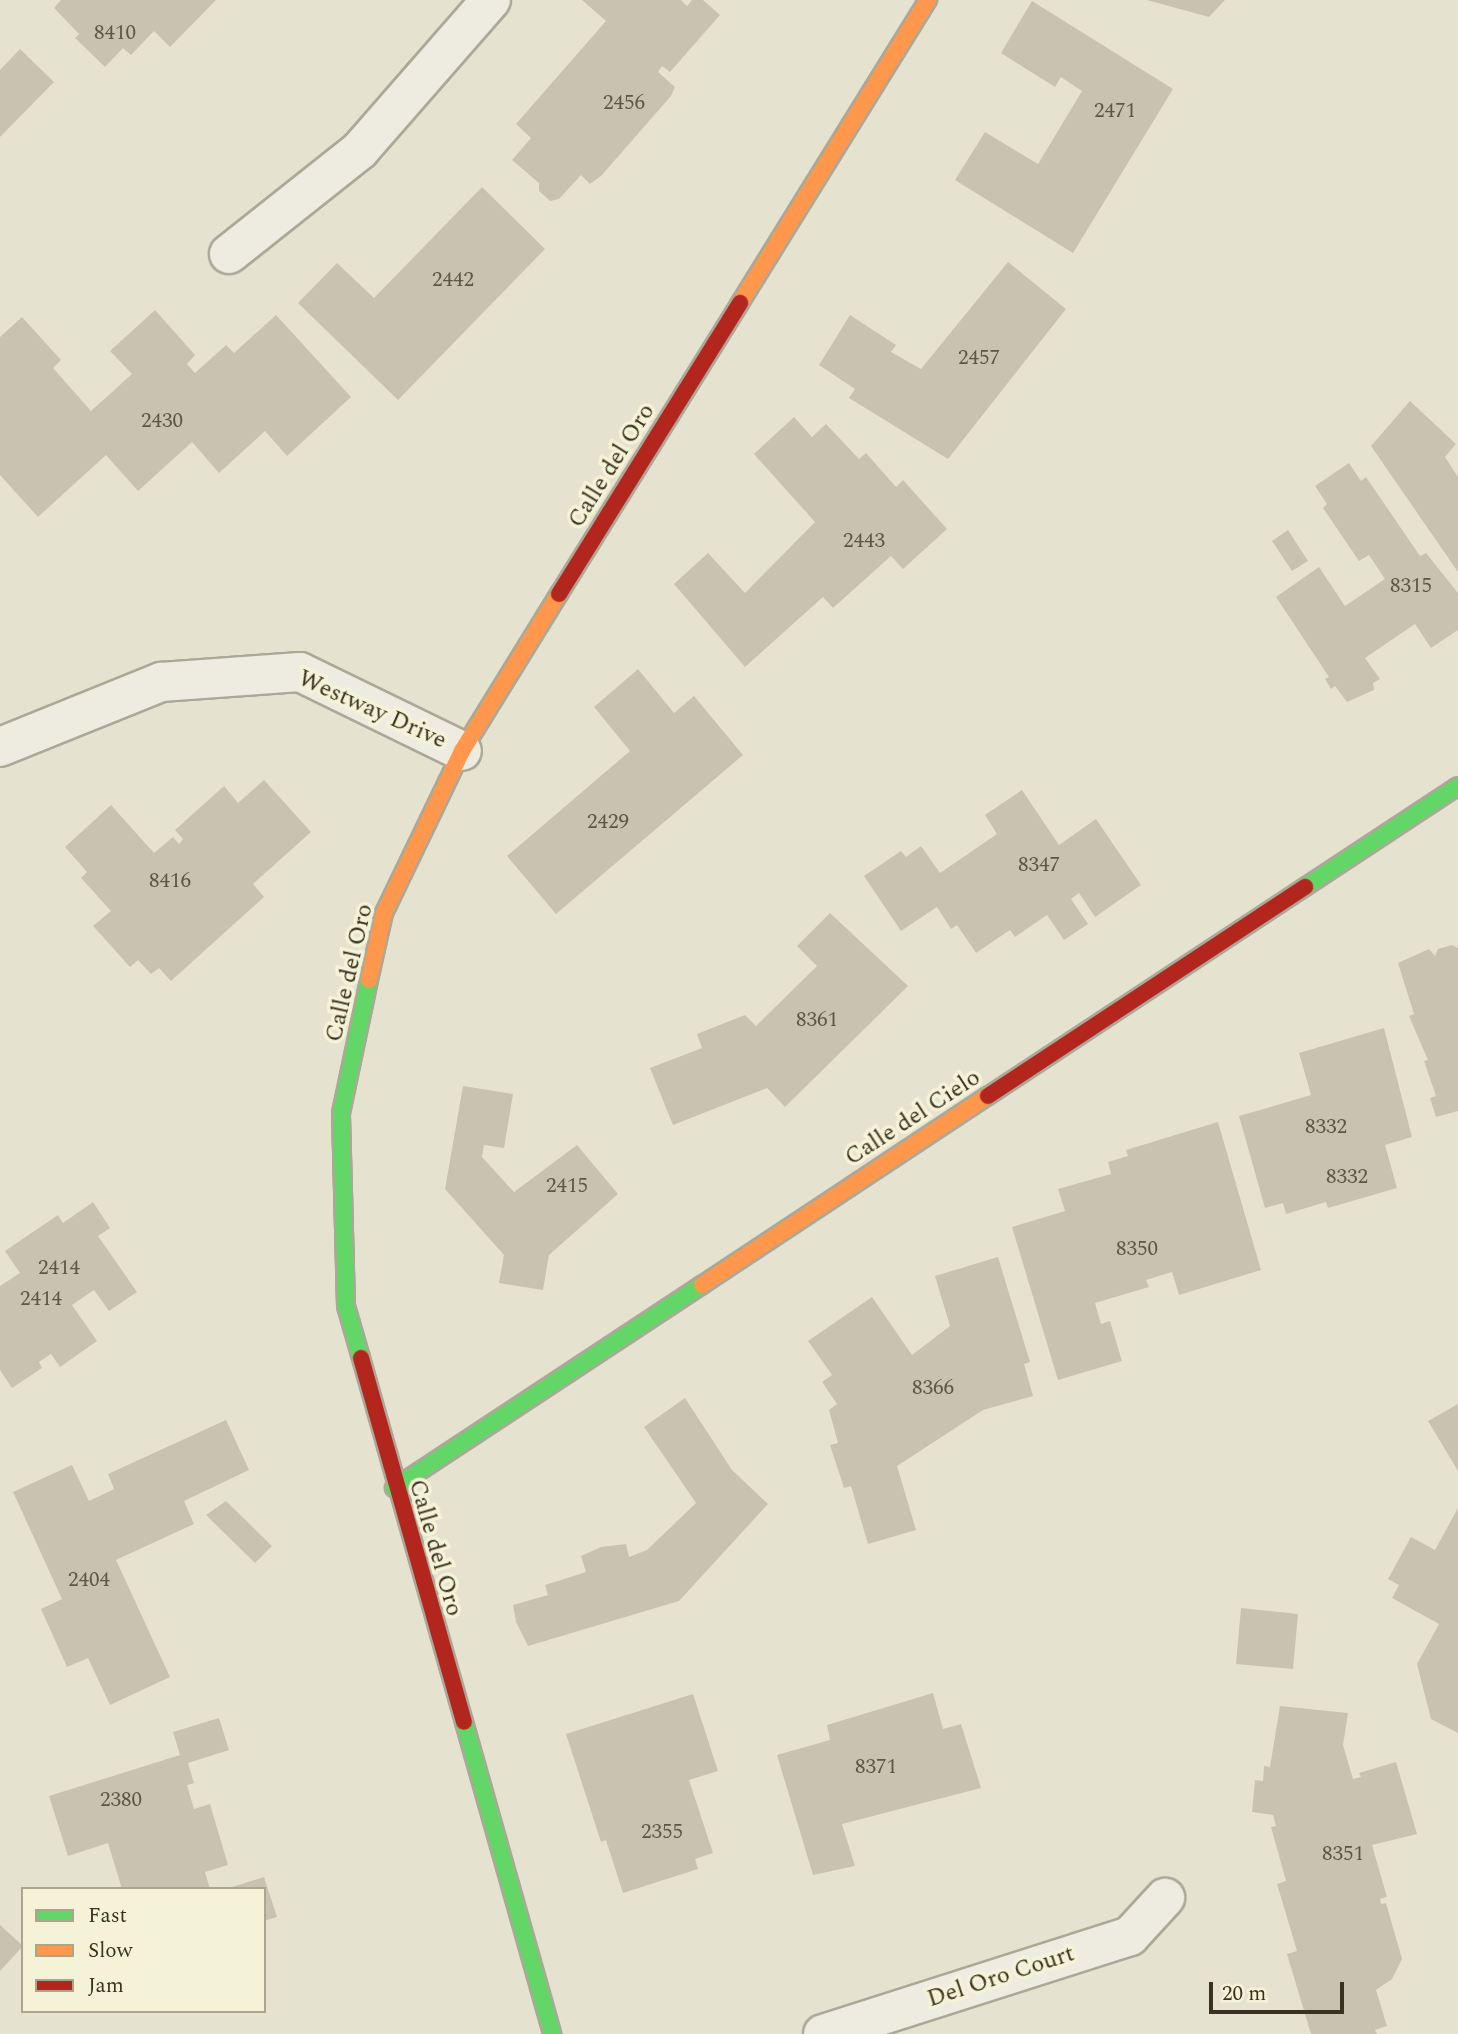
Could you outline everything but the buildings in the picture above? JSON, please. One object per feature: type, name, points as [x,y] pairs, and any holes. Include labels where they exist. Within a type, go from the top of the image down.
[{"type":"street","points":[[229,254],[360,150],[491,0]]},
{"type":"street","name":"Calle del Oro","points":[[552,2034],[394,1488],[346,1306],[341,1112],[384,913],[462,751],[928,0]]},
{"type":"street","name":"Westway Drive","points":[[0,747],[161,682],[300,672],[462,751]]},
{"type":"street","name":"Calle del Cielo","points":[[394,1488],[1458,786]]},
{"type":"street","name":"Del Oro Court","points":[[823,2034],[1130,1936],[1165,1898]]},
{"type":"traffic: fast","points":[[1305,887],[1458,786]]},
{"type":"traffic: fast","points":[[361,1358],[346,1306],[341,1113],[369,980]]},
{"type":"traffic: fast","points":[[394,1488],[702,1285]]},
{"type":"traffic: fast","points":[[464,1722],[552,2034]]},
{"type":"traffic: slow","points":[[740,303],[928,0]]},
{"type":"traffic: slow","points":[[369,980],[384,913],[462,751],[559,594]]},
{"type":"traffic: slow","points":[[702,1285],[988,1096]]},
{"type":"traffic: jam","points":[[559,594],[740,303]]},
{"type":"traffic: jam","points":[[988,1096],[1305,887]]},
{"type":"traffic: jam","points":[[361,1358],[464,1722]]}]
